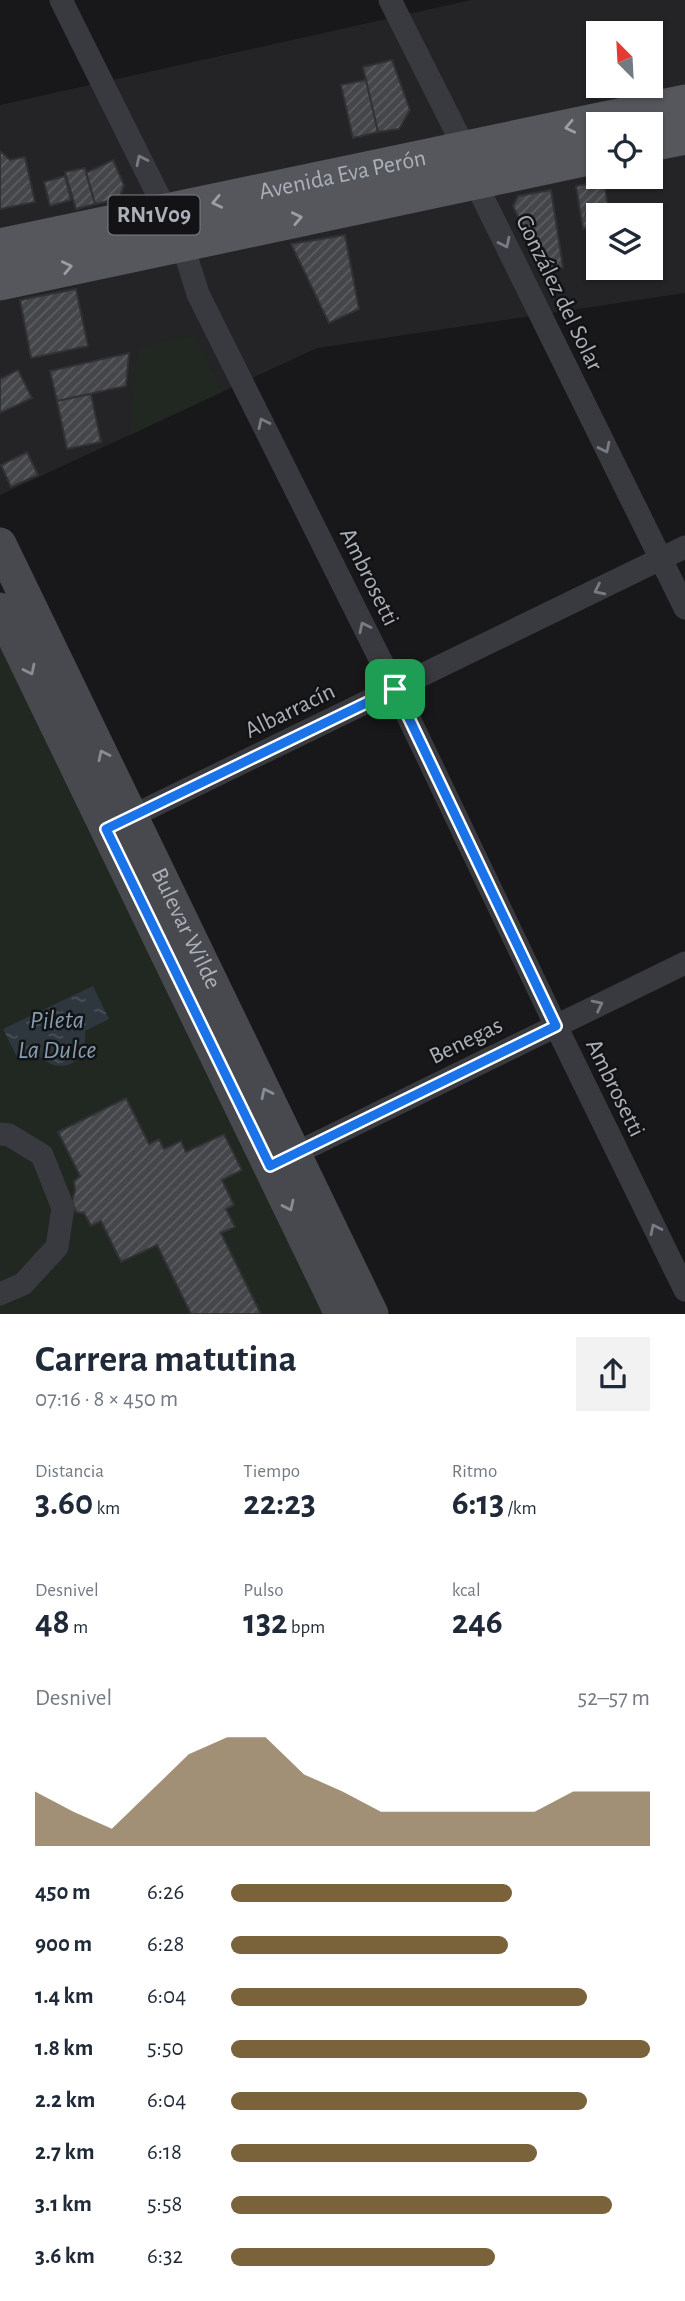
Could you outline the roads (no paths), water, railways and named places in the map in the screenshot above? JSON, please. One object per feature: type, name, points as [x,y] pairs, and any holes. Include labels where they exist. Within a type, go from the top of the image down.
[{"type":"main road","name":"Avenida Eva Perón","points":[[0,282],[174,228],[470,166],[685,103]]},
{"type":"main road","points":[[663,141],[685,136]]},
{"type":"main road","name":"Avenida Eva Perón","points":[[470,166],[586,156]]},
{"type":"main road","name":"Avenida Eva Perón","points":[[0,247],[174,228]]},
{"type":"main road","name":"Bulevar Wilde","points":[[0,544],[120,823],[282,1160],[372,1314]]},
{"type":"main road","name":"Bulevar Wilde","points":[[0,609],[120,823]]},
{"type":"main road","name":"Bulevar Wilde","points":[[282,1160],[341,1314]]},
{"type":"street","name":"Ambrosetti","points":[[61,0],[174,228],[198,293],[395,689],[685,1290]]},
{"type":"street","name":"González del Solar","points":[[390,0],[685,608]]},
{"type":"street","name":"Albarracín","points":[[120,823],[685,547]]},
{"type":"street","name":"Benegas","points":[[282,1160],[685,963]]},
{"type":"street","points":[[0,1134],[9,1135],[43,1155],[63,1208],[57,1247],[23,1284],[0,1294]]},
{"type":"water","name":"Pileta La Dulce","points":[[93,986],[109,1019],[85,1031],[85,1043],[77,1059],[70,1064],[54,1065],[36,1053],[19,1061],[3,1029]]}]
